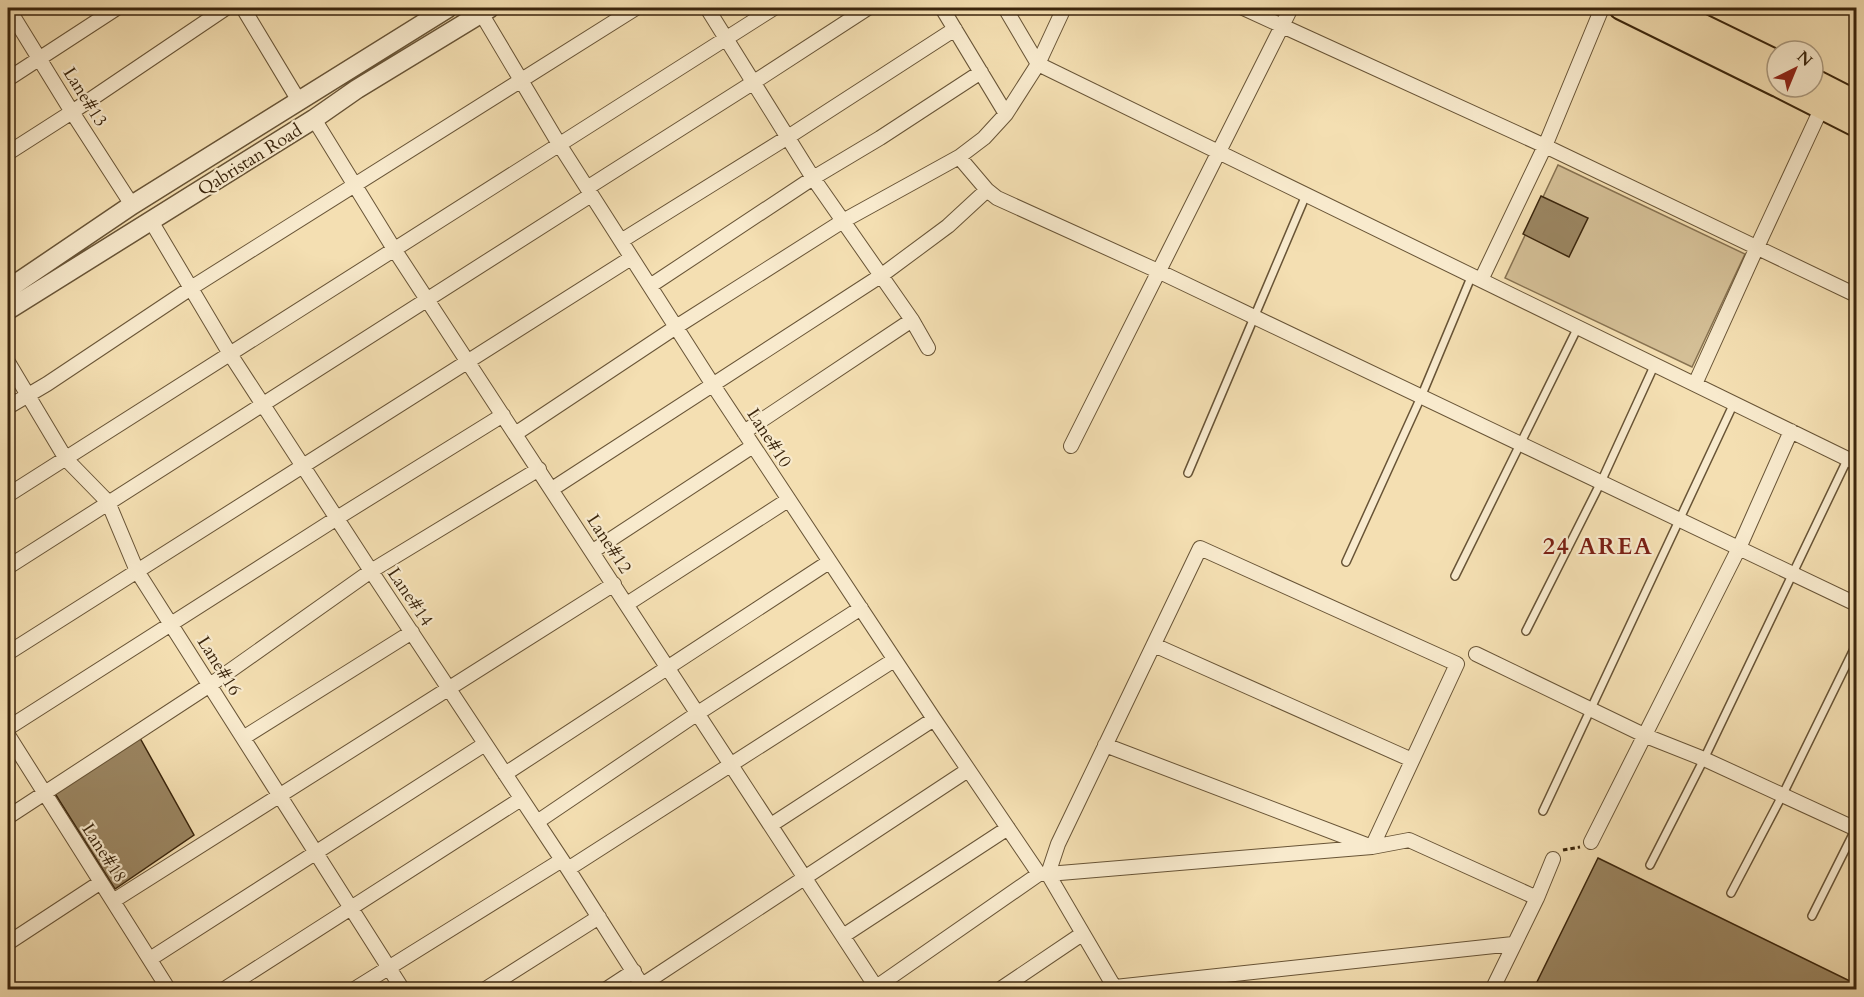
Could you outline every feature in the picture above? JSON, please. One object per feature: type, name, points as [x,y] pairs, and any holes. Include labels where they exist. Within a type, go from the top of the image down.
[{"type":"main road","points":[[1621,8],[1765,79]]},
{"type":"main road","points":[[1666,8],[1765,57]]},
{"type":"main road","points":[[1825,91],[1856,118]]},
{"type":"main road","points":[[1806,99],[1856,118]]},
{"type":"street","name":"Lane#13","points":[[8,8],[132,205]]},
{"type":"street","points":[[8,79],[117,8]]},
{"type":"street","points":[[8,153],[226,8]]},
{"type":"street","points":[[243,8],[299,101]]},
{"type":"street","name":"Qabristan Road","points":[[8,289],[132,205],[448,8]]},
{"type":"street","points":[[8,407],[47,384],[191,288],[636,8]]},
{"type":"street","points":[[707,8],[813,178],[912,320],[928,348]]},
{"type":"street","points":[[8,495],[774,8]]},
{"type":"street","points":[[8,567],[428,300],[868,8]]},
{"type":"street","points":[[942,8],[1006,114]]},
{"type":"street","points":[[1005,8],[1038,64],[1852,460]]},
{"type":"street","points":[[515,434],[676,327],[843,221],[959,157],[984,138],[1006,114],[1038,64],[1064,8]]},
{"type":"street","points":[[1243,8],[1545,146],[1857,295]]},
{"type":"street","points":[[1071,446],[1291,8]]},
{"type":"street","points":[[1476,278],[1545,146],[1602,8]]},
{"type":"street","name":"Qabristan Road","points":[[8,310],[486,10]]},
{"type":"street","name":"Lane#10","points":[[486,10],[520,79],[631,258],[894,660],[1008,828],[1043,874],[1115,988]]},
{"type":"street","points":[[621,241],[955,29]]},
{"type":"street","points":[[348,71],[357,89]]},
{"type":"street","points":[[650,286],[813,178],[880,138],[981,72]]},
{"type":"street","points":[[1695,384],[1822,107]]},
{"type":"street","name":"Lane#12","points":[[314,119],[394,249],[731,763],[874,988]]},
{"type":"street","points":[[959,157],[987,190],[997,198],[1158,272],[1857,604]]},
{"type":"street","points":[[552,489],[882,276],[948,226],[987,190]]},
{"type":"street","name":"Lane#14","points":[[151,221],[230,354],[644,987]]},
{"type":"street","points":[[8,653],[631,258]]},
{"type":"street","points":[[744,432],[912,320]]},
{"type":"street","name":"Lane#16","points":[[8,362],[66,459],[108,502],[137,571],[403,990]]},
{"type":"street","points":[[8,728],[503,415]]},
{"type":"street","points":[[1591,842],[1740,548],[1791,431]]},
{"type":"street","points":[[593,551],[753,446]]},
{"type":"street","points":[[8,817],[210,685],[371,572],[539,469]]},
{"type":"street","points":[[627,604],[788,500]]},
{"type":"street","points":[[1043,874],[1200,548],[1457,664],[1372,847]]},
{"type":"street","points":[[505,774],[829,562]]},
{"type":"street","points":[[113,901],[614,584]]},
{"type":"street","points":[[537,822],[698,713],[861,608]]},
{"type":"street","points":[[243,738],[412,632]]},
{"type":"street","points":[[1154,645],[1412,760]]},
{"type":"street","points":[[1476,654],[1646,736],[1704,759],[1856,829]]},
{"type":"street","points":[[353,990],[389,966],[565,864],[731,763],[894,660]]},
{"type":"street","points":[[771,825],[934,719]]},
{"type":"street","name":"Lane#18","points":[[8,735],[150,959],[162,987]]},
{"type":"street","points":[[150,959],[485,744]]},
{"type":"street","points":[[1105,745],[1372,847]]},
{"type":"street","points":[[644,987],[805,877],[968,770]]},
{"type":"street","points":[[223,990],[521,799]]},
{"type":"street","points":[[843,936],[1008,828]]},
{"type":"street","points":[[874,988],[1043,874],[1372,847],[1409,840],[1537,898]]},
{"type":"street","points":[[1492,990],[1537,898],[1553,859]]},
{"type":"street","points":[[8,944],[101,882]]},
{"type":"street","points":[[483,990],[599,917]]},
{"type":"street","points":[[999,990],[1082,934]]},
{"type":"street","points":[[1115,988],[1513,944]]},
{"type":"street","points":[[605,990],[634,971]]},
{"type":"lane","points":[[1188,473],[1306,195]]},
{"type":"lane","points":[[1346,562],[1476,278]]},
{"type":"lane","points":[[1455,576],[1578,327]]},
{"type":"lane","points":[[1526,631],[1601,482],[1654,364]]},
{"type":"lane","points":[[1543,811],[1734,403]]},
{"type":"lane","points":[[1650,865],[1704,759],[1792,573],[1852,460]]},
{"type":"lane","points":[[1731,893],[1857,645]]},
{"type":"lane","points":[[1812,916],[1856,829]]},
{"type":"path","points":[[1553,859],[1562,850],[1591,842]]},
{"type":"shaded area","points":[[1558,165],[1745,254],[1692,367],[1505,278]]},
{"type":"building","points":[[1541,196],[1588,218],[1569,257],[1523,234]]},
{"type":"building","points":[[140,738],[194,835],[115,889],[54,792]]},
{"type":"building","points":[[1598,858],[1856,984],[1856,990],[1533,990]]},
{"type":"district","name":"24 AREA","points":[[1598,546]]}]
